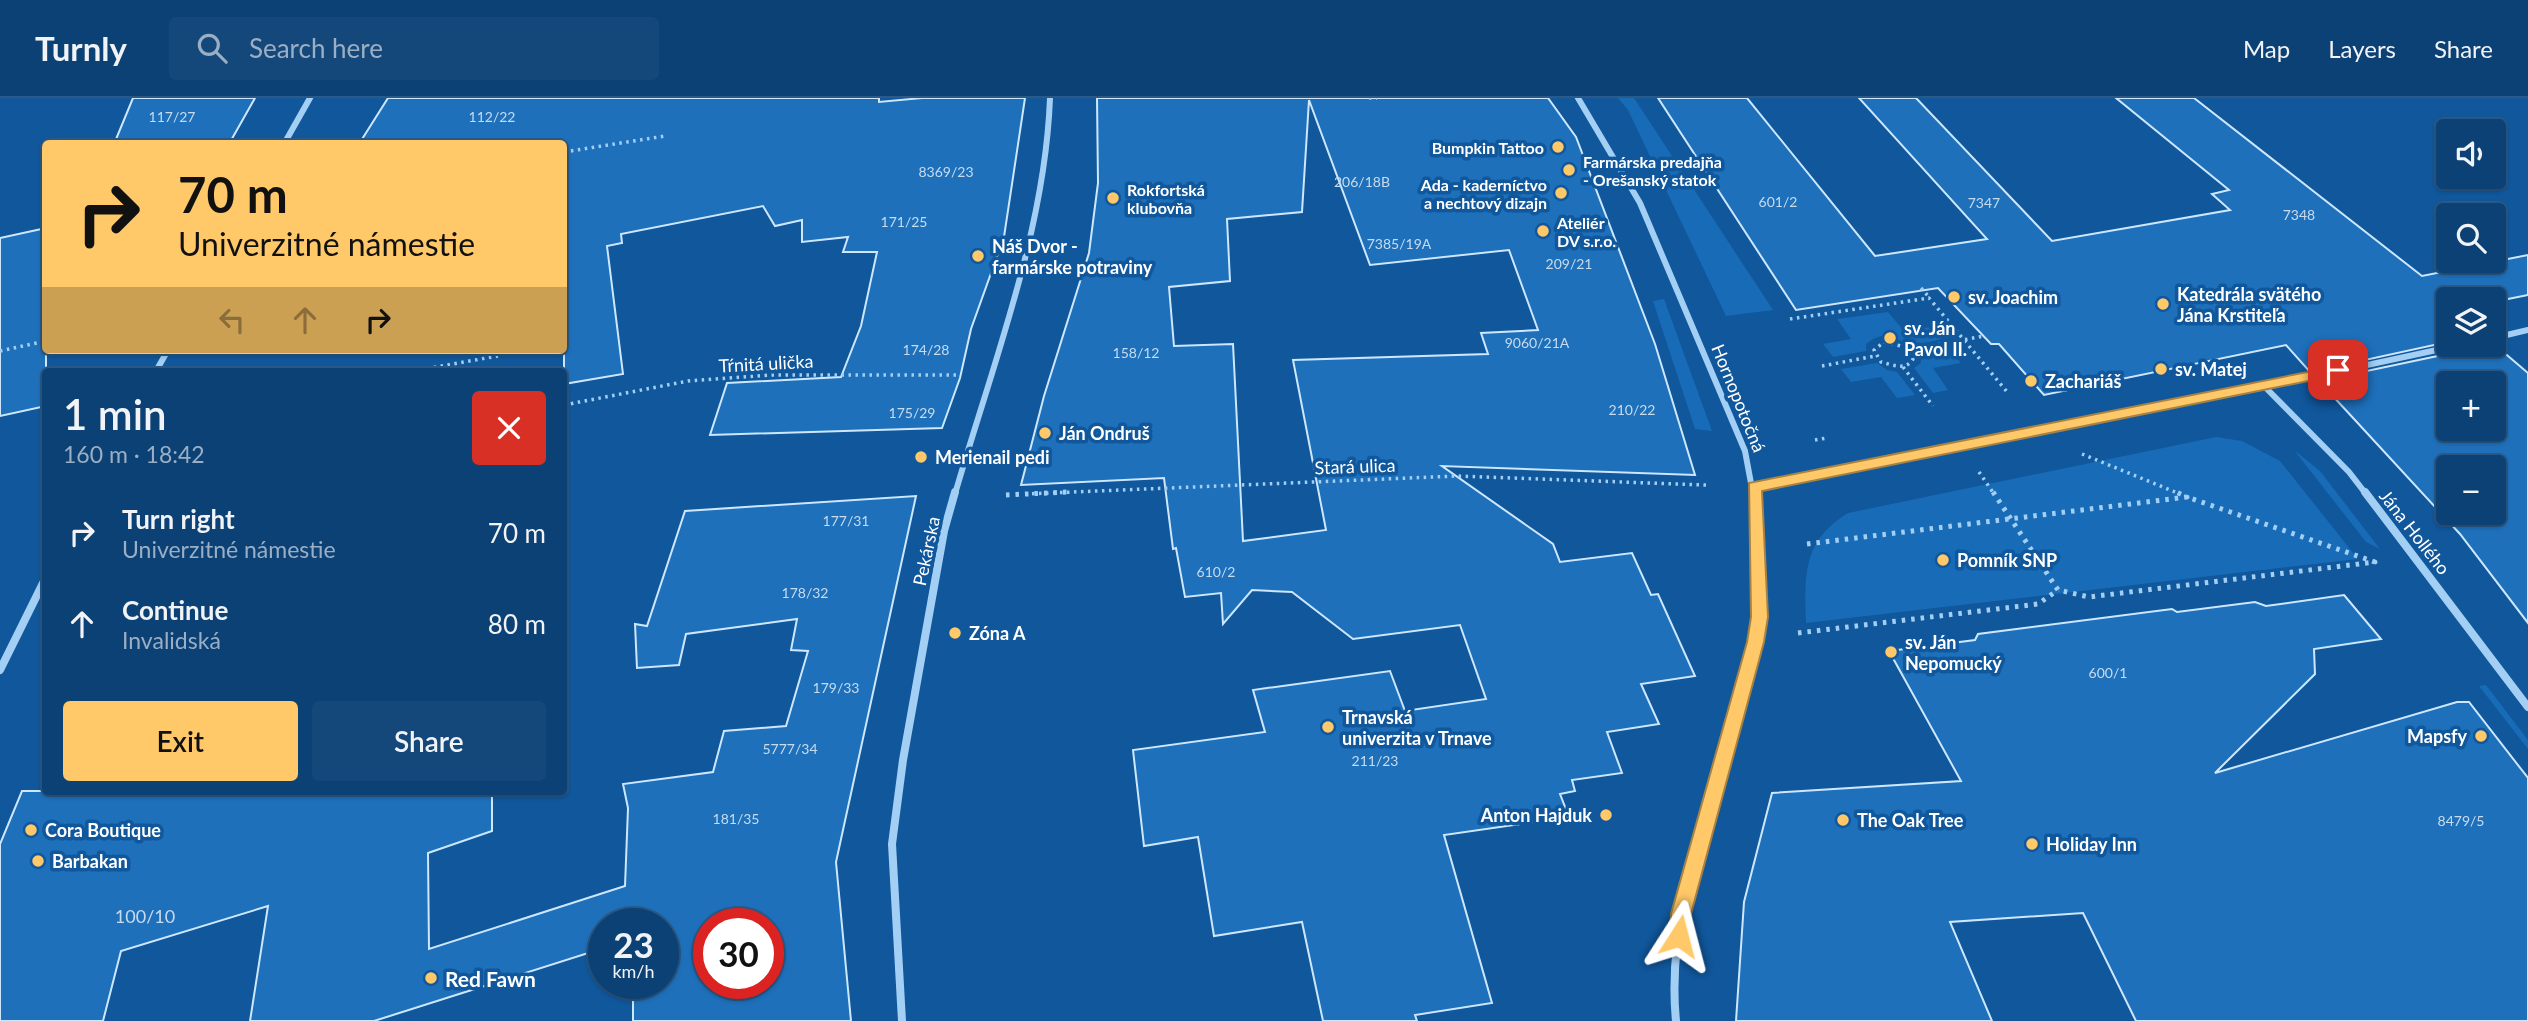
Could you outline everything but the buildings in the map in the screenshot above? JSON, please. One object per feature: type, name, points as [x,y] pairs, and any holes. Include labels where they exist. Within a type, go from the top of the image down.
[{"type":"street","points":[[286,140],[310,98]]},
{"type":"street","name":"Pekárska","points":[[902,1021],[892,844],[902,760],[944,531],[1039,207],[1048,152],[1050,98]]},
{"type":"street","name":"Hornopotočná","points":[[1578,98],[1640,203],[1745,451],[1755,487],[1759,617],[1756,642],[1681,914],[1674,1001],[1676,1021]]},
{"type":"street","points":[[2506,335],[2528,330]]},
{"type":"street","points":[[1755,487],[2266,387],[2436,350]]},
{"type":"street","name":"Jána Hollého","points":[[2266,387],[2349,472],[2528,707]]},
{"type":"street","points":[[0,670],[42,585]]},
{"type":"path","points":[[1370,98],[1377,98]]},
{"type":"path","points":[[567,152],[665,136]]},
{"type":"path","points":[[1921,288],[2008,393]]},
{"type":"path","points":[[1790,318],[1929,298]]},
{"type":"path","points":[[1875,356],[1877,345],[1884,342],[1894,342],[1909,350],[1984,337]]},
{"type":"path","points":[[0,351],[42,342]]},
{"type":"path","points":[[1822,366],[1875,356],[1890,366],[1903,367],[1913,359],[1909,350]]},
{"type":"path","points":[[430,368],[498,356]]},
{"type":"path","points":[[1903,367],[1933,406]]},
{"type":"path","name":"Tŕnitá ulička","points":[[567,404],[688,382],[770,375],[972,374]]},
{"type":"path","points":[[1815,440],[1827,438]]},
{"type":"path","points":[[1979,472],[2058,590],[2089,597],[2375,562],[2187,497],[2076,451]]},
{"type":"path","name":"Stará ulica","points":[[1006,495],[1457,475],[1706,485]]},
{"type":"path","points":[[1807,544],[2187,497]]},
{"type":"path","points":[[1798,632],[2038,604],[2058,590]]},
{"type":"shaded area","points":[[1618,98],[1634,98],[1773,310],[1726,316],[1628,110]]},
{"type":"shaded area","points":[[1664,299],[1712,431],[1695,429],[1653,301]]},
{"type":"shaded area","points":[[1888,312],[1904,331],[1931,327],[1942,339],[1913,344],[1881,336],[1866,344],[1866,351],[1833,357],[1823,344],[1851,339],[1837,319]]},
{"type":"shaded area","points":[[1950,350],[1961,363],[1933,368],[1948,390],[1933,393],[1914,368],[1921,363],[1921,355]]},
{"type":"shaded area","points":[[1877,363],[1887,370],[1897,372],[1915,395],[1897,398],[1881,377],[1851,382],[1841,369]]},
{"type":"shaded area","points":[[2216,437],[2242,441],[2280,461],[2358,559],[1806,623],[1805,589],[1809,560],[1822,535],[1848,513]]},
{"type":"shaded area","points":[[2294,450],[2320,471],[2380,549],[2366,542]]},
{"type":"shaded area","points":[[2486,685],[2528,740],[2528,749],[2479,686]]},
{"type":"place","name":"Bumpkin Tattoo","points":[[1558,147]]},
{"type":"place","name":"Farmárska predajňa - Orešanský statok","points":[[1569,170]]},
{"type":"place","name":"Ada - kaderníctvo a nechtový dizajn","points":[[1561,193]]},
{"type":"place","name":"Rokfortská klubovňa","points":[[1113,198]]},
{"type":"place","name":"Ateliér DV s.r.o.","points":[[1543,231]]},
{"type":"place","name":"Náš Dvor - farmárske potraviny","points":[[978,256]]},
{"type":"place","name":"sv. Joachim","points":[[1954,297]]},
{"type":"place","name":"Katedrála svätého Jána Krstiteľa","points":[[2163,304]]},
{"type":"place","name":"sv. Ján Pavol II.","points":[[1890,338]]},
{"type":"place","name":"sv. Matej","points":[[2161,369]]},
{"type":"place","name":"Zachariáš","points":[[2031,381]]},
{"type":"place","name":"Ján Ondruš","points":[[1045,433]]},
{"type":"place","name":"Merienail pedi","points":[[921,457]]},
{"type":"place","name":"Pomník SNP","points":[[1943,560]]},
{"type":"place","name":"Zóna A","points":[[955,633]]},
{"type":"place","name":"sv. Ján Nepomucký","points":[[1891,652]]},
{"type":"place","name":"Trnavská univerzita v Trnave","points":[[1328,727]]},
{"type":"place","name":"Mapsfy","points":[[2481,736]]},
{"type":"place","name":"Anton Hajduk","points":[[1606,815]]},
{"type":"place","name":"The Oak Tree","points":[[1843,820]]},
{"type":"place","name":"Cora Boutique","points":[[31,830]]},
{"type":"place","name":"Holiday Inn","points":[[2032,844]]},
{"type":"place","name":"Barbakan","points":[[38,861]]},
{"type":"place","name":"Red Fawn","points":[[431,978]]},
{"type":"route","points":[[1679,936],[1681,914],[1756,642],[1759,617],[1755,487],[2266,387],[2338,370]]}]
